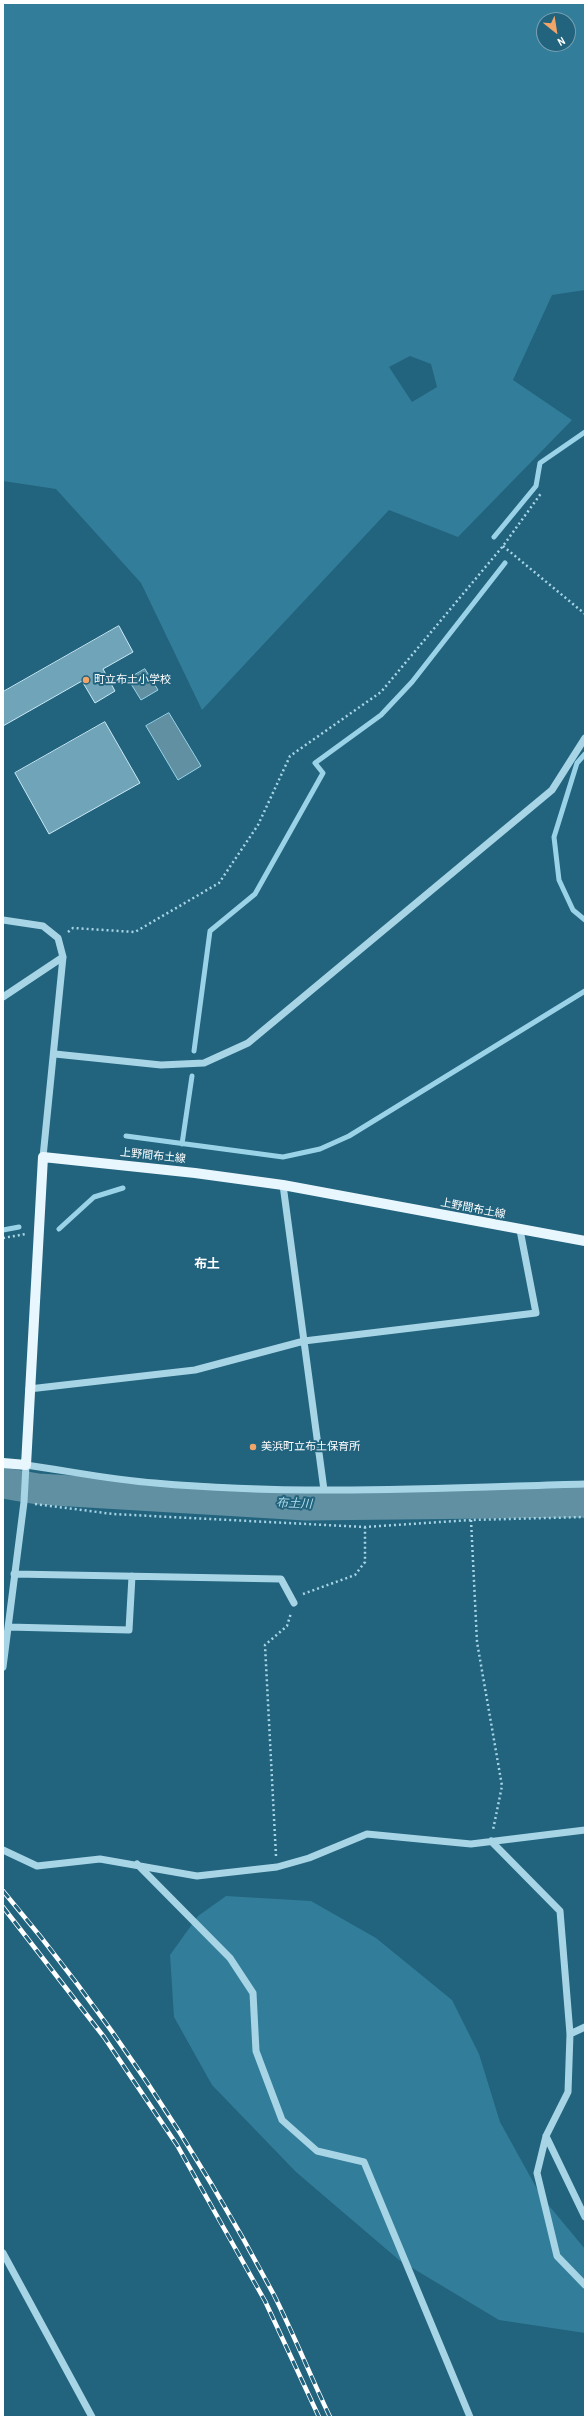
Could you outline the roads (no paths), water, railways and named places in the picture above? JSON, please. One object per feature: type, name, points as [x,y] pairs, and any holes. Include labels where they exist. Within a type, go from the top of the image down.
[{"type":"main road","name":"上野間布土線","points":[[43,1158],[195,1173],[283,1185],[585,1241]]},
{"type":"main road","points":[[3,1463],[26,1465],[29,1389],[43,1158]]},
{"type":"street","points":[[55,1054],[161,1065],[204,1063],[248,1043],[552,790],[585,738]]},
{"type":"street","points":[[3,920],[43,926],[58,938],[63,957],[55,1054],[43,1158]]},
{"type":"street","points":[[3,997],[63,957]]},
{"type":"street","points":[[283,1185],[324,1490]]},
{"type":"street","points":[[29,1389],[195,1370],[304,1341],[536,1313],[520,1230]]},
{"type":"street","points":[[3,1667],[24,1502],[26,1465],[154,1483],[324,1490],[585,1484]]},
{"type":"street","points":[[14,1574],[281,1579],[294,1603]]},
{"type":"street","points":[[8,1627],[129,1630],[132,1576]]},
{"type":"street","points":[[3,1850],[37,1866],[100,1859],[138,1864],[197,1876],[277,1867],[309,1858],[367,1834],[471,1844],[585,1830]]},
{"type":"street","points":[[491,1842],[560,1911],[570,2034],[568,2092],[546,2136],[538,2173],[557,2256],[585,2285]]},
{"type":"street","points":[[138,1864],[230,1958],[253,1993],[256,2051],[282,2120],[317,2151],[364,2162],[470,2417]]},
{"type":"street","points":[[570,2034],[585,2027]]},
{"type":"street","points":[[546,2136],[585,2217]]},
{"type":"street","points":[[3,2253],[92,2417]]},
{"type":"waterway","points":[[494,537],[536,486],[540,463],[585,432]]},
{"type":"waterway","points":[[194,1051],[210,931],[255,894],[323,773],[315,763],[381,715],[412,682],[505,563]]},
{"type":"waterway","points":[[585,754],[577,763],[554,837],[559,880],[573,910],[585,920]]},
{"type":"waterway","points":[[126,1136],[283,1157],[320,1149],[349,1136],[585,991]]},
{"type":"waterway","points":[[182,1144],[192,1076]]},
{"type":"waterway","points":[[59,1229],[94,1197],[123,1188]]},
{"type":"waterway","points":[[3,1230],[19,1227]]},
{"type":"waterway","name":"布土川","points":[[3,1483],[38,1489],[306,1505],[585,1502]]},
{"type":"railway","points":[[3,1891],[79,1986],[115,2036],[183,2137],[245,2242],[274,2295],[330,2417]]},
{"type":"railway","points":[[3,1907],[104,2037],[177,2145],[265,2301],[319,2417]]},
{"type":"place","name":"町立布土小学校","points":[[86,680]]},
{"type":"place","name":"美浜町立布土保育所","points":[[253,1447]]},
{"type":"district","name":"布土","points":[[207,1265]]}]
